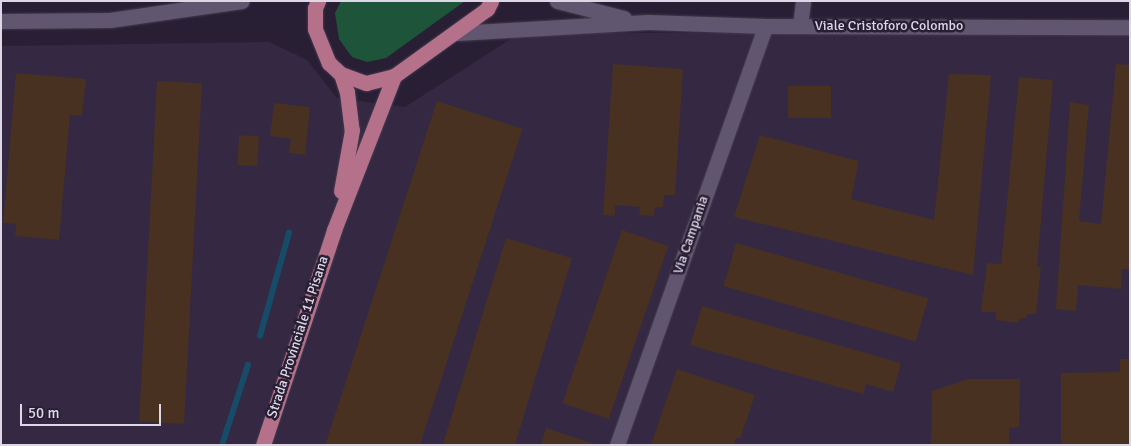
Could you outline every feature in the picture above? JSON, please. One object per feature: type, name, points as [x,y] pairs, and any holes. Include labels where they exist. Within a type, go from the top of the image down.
[{"type":"main road","name":"Strada Provinciale 11 Pisana","points":[[318,1],[315,8],[314,29],[329,64],[341,74],[347,92],[352,130],[334,230]]},
{"type":"main road","points":[[341,74],[366,82],[394,76],[487,10],[491,1]]},
{"type":"main road","name":"Strada Provinciale 11 Pisana","points":[[262,445],[334,230],[394,76]]},
{"type":"street","points":[[1,21],[110,20],[242,1]]},
{"type":"street","name":"Viale Cristoforo Colombo","points":[[557,1],[648,22]]},
{"type":"street","points":[[800,26],[803,1]]},
{"type":"street","name":"Viale Cristoforo Colombo","points":[[457,33],[648,22],[765,26],[1130,26]]},
{"type":"street","name":"Via Campania","points":[[617,445],[765,26]]},
{"type":"shaded area","points":[[520,33],[1130,33],[1130,445],[1,445],[1,46],[269,42],[307,60],[337,98],[405,107]]},
{"type":"green space","points":[[341,1],[465,1],[386,58],[367,62],[352,57],[339,39],[335,13]]},
{"type":"building","points":[[613,64],[683,69],[675,195],[664,195],[663,207],[655,207],[654,216],[639,215],[640,207],[615,205],[615,216],[603,215]]},
{"type":"building","points":[[1116,64],[1130,65],[1130,269],[1122,269],[1121,289],[1078,285],[1076,311],[1056,309],[1070,102],[1089,105],[1079,221],[1101,224]]},
{"type":"building","points":[[16,73],[86,79],[82,116],[70,115],[59,240],[15,236],[16,224],[3,223]]},
{"type":"building","points":[[949,74],[991,75],[973,275],[734,217],[760,135],[859,161],[851,199],[934,220]]},
{"type":"building","points":[[1019,77],[1053,80],[1037,267],[1041,267],[1036,314],[1027,314],[1027,318],[1019,319],[1018,323],[996,320],[996,312],[981,312],[987,263],[1001,264]]},
{"type":"building","points":[[157,81],[202,83],[184,424],[139,422]]},
{"type":"building","points":[[788,86],[831,86],[831,118],[788,118]]},
{"type":"building","points":[[437,101],[523,129],[420,445],[325,445]]},
{"type":"building","points":[[274,103],[310,107],[305,155],[289,153],[291,139],[270,136]]},
{"type":"building","points":[[239,135],[259,136],[257,166],[237,165]]},
{"type":"building","points":[[622,230],[668,246],[609,419],[562,403]]},
{"type":"building","points":[[506,238],[572,258],[515,445],[443,445]]},
{"type":"building","points":[[736,243],[928,298],[916,341],[724,286]]},
{"type":"building","points":[[702,306],[901,363],[893,392],[866,384],[863,394],[690,345]]},
{"type":"building","points":[[1120,359],[1130,359],[1130,445],[1061,445],[1061,373],[1120,372]]},
{"type":"building","points":[[677,369],[755,395],[740,439],[736,438],[734,445],[651,445]]},
{"type":"building","points":[[968,379],[1020,379],[1019,427],[1009,428],[1009,445],[931,445],[932,391]]},
{"type":"building","points":[[546,428],[594,444],[594,445],[541,445]]},
{"type":"waterway","points":[[260,336],[289,233]]},
{"type":"waterway","points":[[222,445],[248,365]]}]
